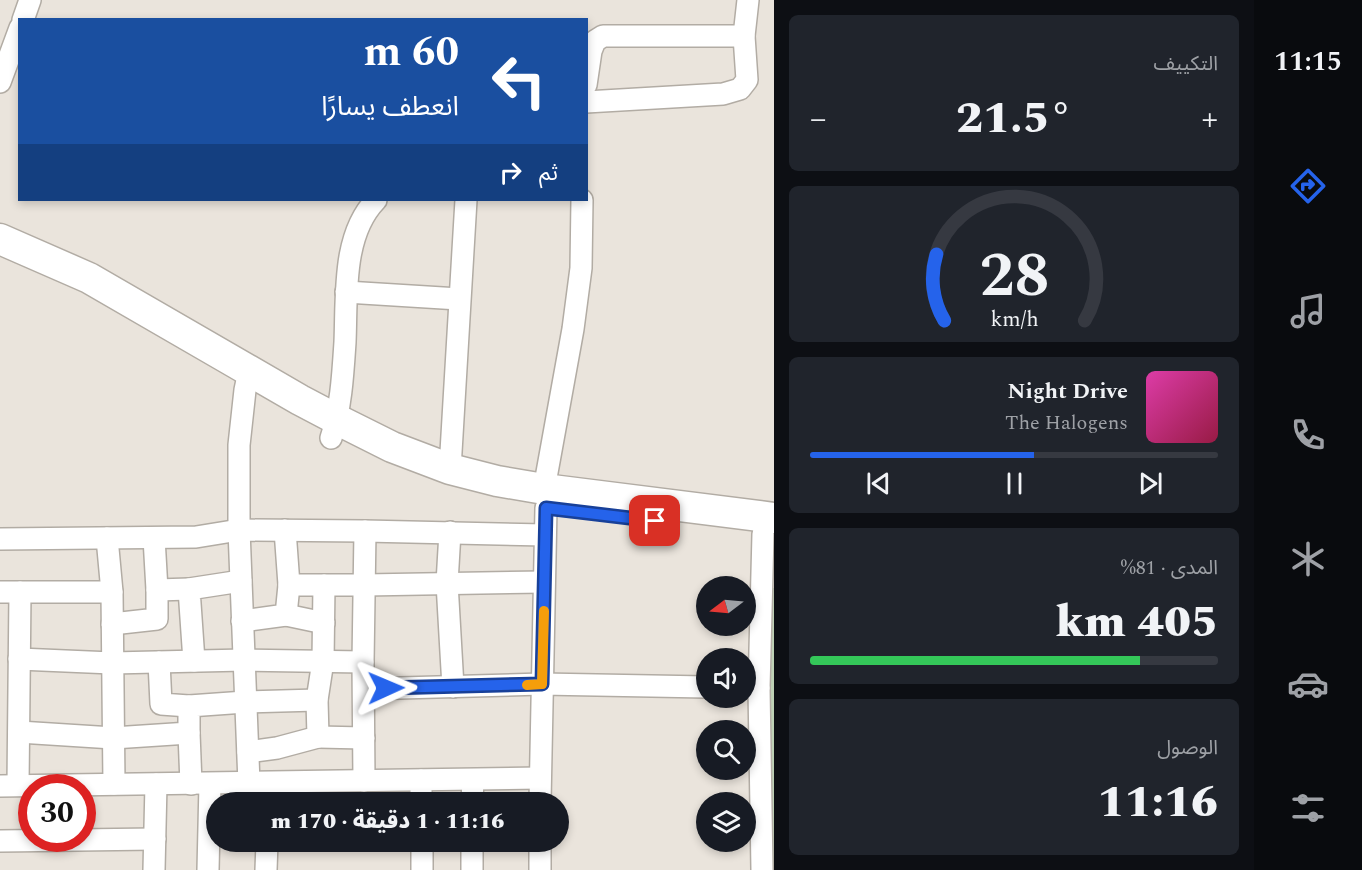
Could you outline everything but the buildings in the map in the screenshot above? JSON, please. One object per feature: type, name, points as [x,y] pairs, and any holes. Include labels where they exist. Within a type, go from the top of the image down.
[{"type":"main road","points":[[0,239],[89,278],[247,381]]},
{"type":"main road","points":[[0,260],[80,293],[334,429],[385,465],[445,488],[545,511],[770,528]]},
{"type":"main road","points":[[334,429],[392,447],[450,469],[497,481],[545,511]]},
{"type":"street","points":[[24,18],[30,0]]},
{"type":"street","points":[[588,102],[723,94],[740,89],[747,80],[744,36],[748,0]]},
{"type":"street","points":[[0,82],[18,33]]},
{"type":"street","points":[[588,71],[595,40],[603,36],[744,36]]},
{"type":"street","points":[[334,429],[345,344],[347,273],[357,228],[375,201]]},
{"type":"street","points":[[450,469],[466,201]]},
{"type":"street","points":[[540,792],[545,511],[581,267],[582,201]]},
{"type":"street","points":[[346,292],[459,299]]},
{"type":"street","points":[[247,381],[239,445],[238,530],[248,752],[262,789]]},
{"type":"street","points":[[0,539],[196,537],[238,530],[450,532],[545,511]]},
{"type":"street","points":[[756,652],[770,528]]},
{"type":"street","points":[[285,530],[289,585],[286,615]]},
{"type":"street","points":[[364,781],[365,531]]},
{"type":"street","points":[[450,532],[447,583],[453,687]]},
{"type":"street","points":[[106,538],[112,592],[114,784]]},
{"type":"street","points":[[154,538],[157,619]]},
{"type":"street","points":[[157,590],[189,590],[241,581]]},
{"type":"street","points":[[289,585],[544,582]]},
{"type":"street","points":[[318,737],[318,700],[323,661],[324,585]]},
{"type":"street","points":[[189,590],[194,661]]},
{"type":"street","points":[[112,592],[10,592],[19,659],[19,732],[9,786],[201,784],[262,789],[364,781],[540,778]]},
{"type":"street","points":[[242,621],[286,615],[324,623]]},
{"type":"street","points":[[112,624],[191,617]]},
{"type":"street","points":[[19,659],[112,663],[244,660],[363,662]]},
{"type":"street","points":[[156,735],[161,704],[159,662]]},
{"type":"street","points":[[364,689],[542,684],[696,687]]},
{"type":"street","points":[[161,704],[189,706],[318,700]]},
{"type":"street","points":[[189,706],[189,733],[201,784],[208,870]]},
{"type":"street","points":[[753,708],[762,870]]},
{"type":"street","points":[[19,732],[113,738],[189,733]]},
{"type":"street","points":[[248,752],[277,748],[318,737],[364,738]]},
{"type":"street","points":[[421,780],[421,792]]},
{"type":"street","points":[[472,792],[473,780]]},
{"type":"street","points":[[154,870],[156,784]]},
{"type":"street","points":[[0,841],[155,839]]},
{"type":"street","points":[[266,870],[267,852]]},
{"type":"street","points":[[422,852],[422,870]]},
{"type":"street","points":[[472,852],[472,870]]},
{"type":"street","points":[[540,852],[540,870]]},
{"type":"green space","points":[[768,588],[774,588],[774,870],[768,870]]},
{"type":"slow traffic","points":[[527,685],[542,684],[544,611]]},
{"type":"route","points":[[386,688],[542,684],[546,508],[655,521]]}]
